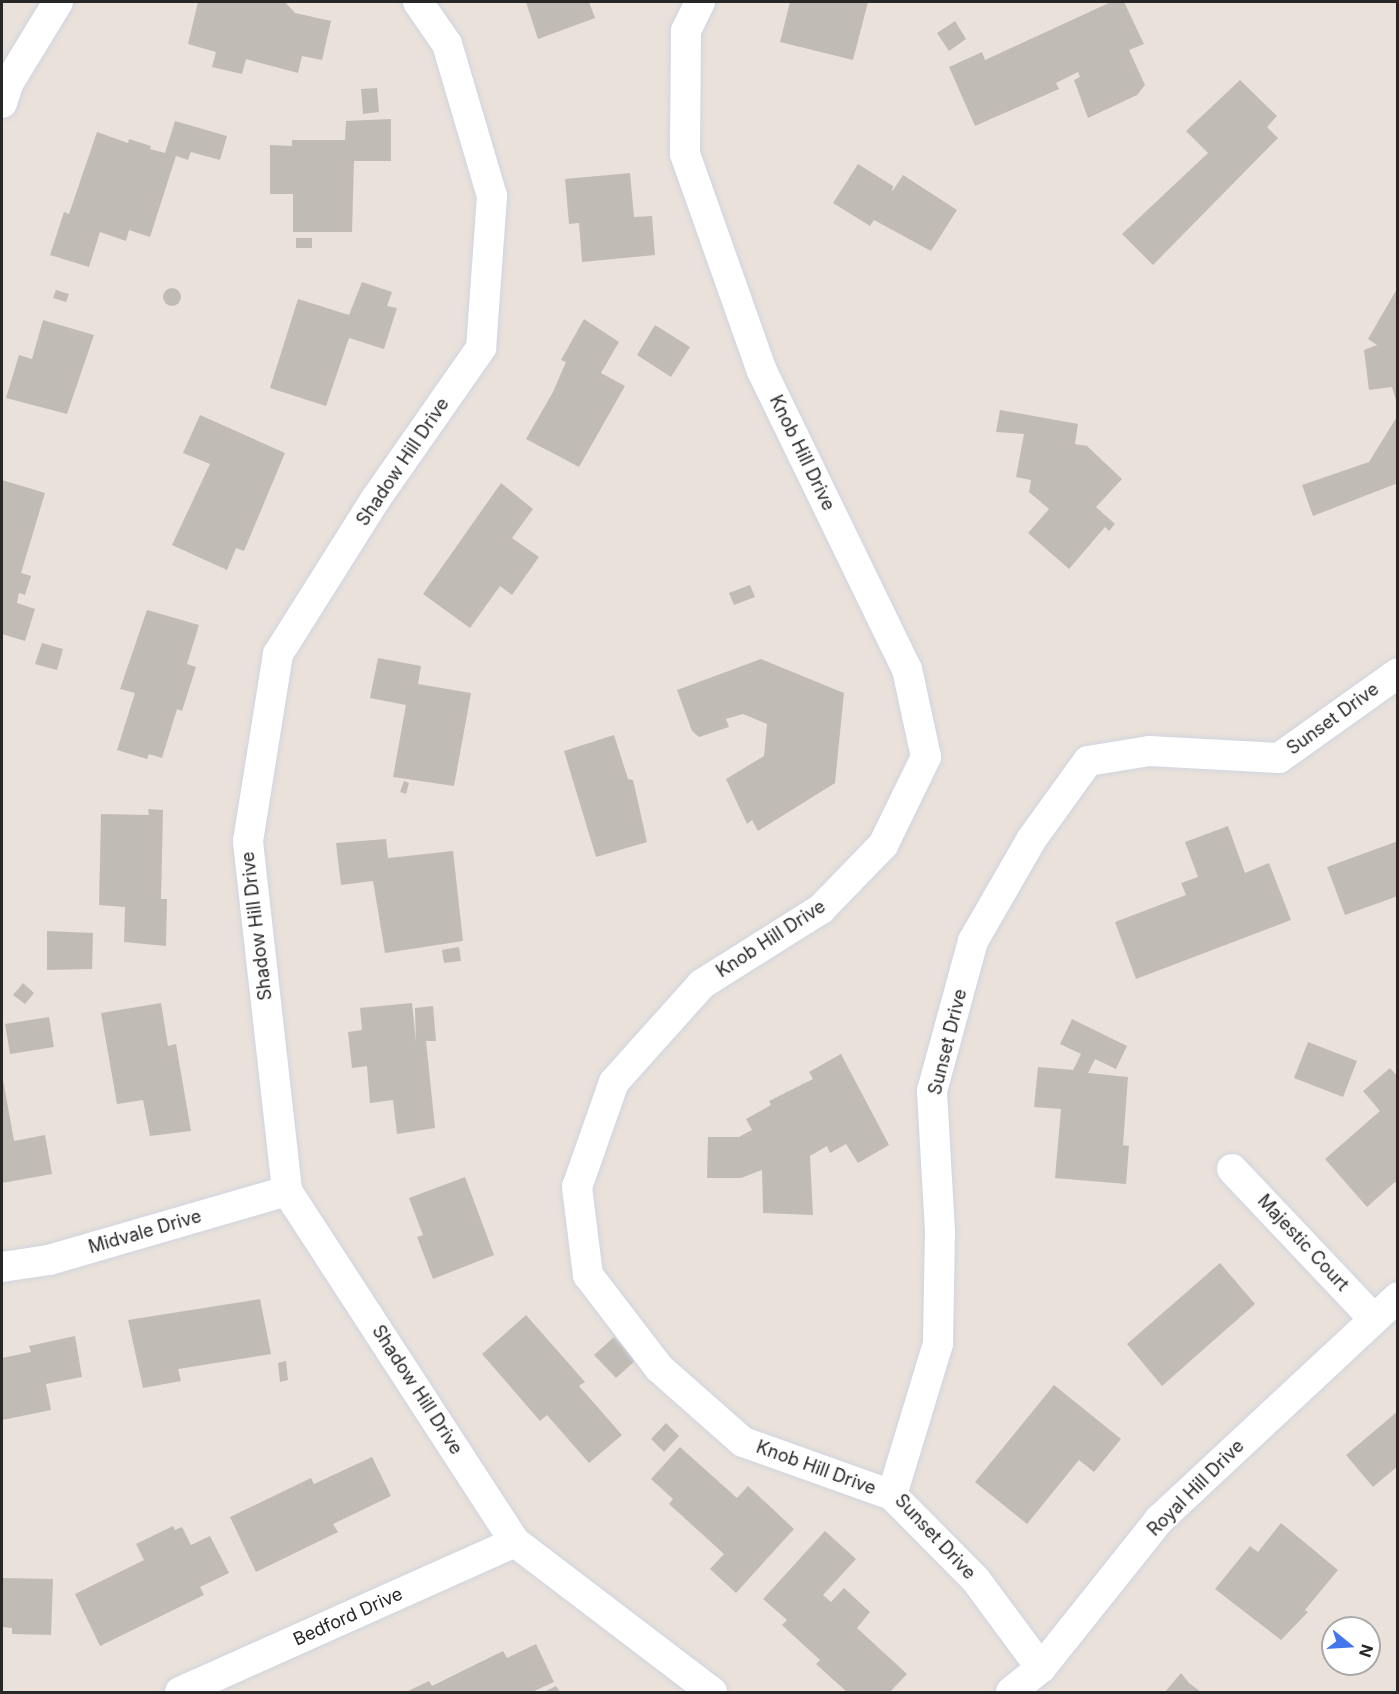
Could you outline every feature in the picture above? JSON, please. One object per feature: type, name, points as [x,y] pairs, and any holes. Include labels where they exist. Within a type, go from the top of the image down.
[{"type":"street","points":[[2,104],[8,84],[58,2]]},
{"type":"street","name":"Shadow Hill Drive","points":[[418,2],[447,44],[492,196],[481,348],[375,500],[278,654],[248,842],[287,1191],[515,1542],[712,1692]]},
{"type":"street","name":"Knob Hill Drive","points":[[700,2],[686,31],[685,154],[762,371],[907,669],[926,757],[883,845],[820,909],[702,984],[614,1082],[577,1187],[588,1275],[659,1368],[743,1442],[892,1495]]},
{"type":"street","name":"Sunset Drive","points":[[1041,1668],[976,1580],[892,1495],[938,1344],[940,1231],[932,1091],[974,941],[1031,840],[1088,761],[1149,751],[1279,758],[1398,673]]},
{"type":"street","name":"Majestic Court","points":[[1232,1169],[1373,1318]]},
{"type":"street","name":"Midvale Drive","points":[[2,1267],[49,1260],[287,1191]]},
{"type":"street","name":"Royal Hill Drive","points":[[1011,1692],[1041,1668],[1160,1520],[1398,1297]]},
{"type":"street","name":"Bedford Drive","points":[[180,1692],[515,1542]]},
{"type":"building","points":[[198,2],[285,2],[295,13],[331,21],[322,60],[302,56],[298,73],[246,59],[242,74],[212,67],[216,52],[188,44]]},
{"type":"building","points":[[526,2],[589,2],[595,18],[538,39]]},
{"type":"building","points":[[790,2],[868,2],[853,60],[780,42]]},
{"type":"building","points":[[1111,2],[1124,2],[1144,44],[1129,50],[1145,85],[1137,95],[1088,118],[1074,80],[1080,77],[1078,72],[1056,83],[1059,89],[975,126],[949,67],[982,52],[985,60]]},
{"type":"building","points":[[955,21],[966,39],[949,51],[937,33]]},
{"type":"building","points":[[1240,80],[1277,116],[1267,127],[1278,138],[1153,265],[1122,234],[1208,153],[1186,131]]},
{"type":"building","points":[[377,88],[379,112],[363,114],[361,89]]},
{"type":"building","points":[[391,119],[391,161],[354,161],[352,232],[293,232],[293,194],[270,194],[270,145],[292,146],[292,140],[345,140],[346,121]]},
{"type":"building","points":[[175,121],[227,136],[220,160],[191,152],[188,160],[176,156],[150,237],[129,230],[126,241],[100,232],[89,267],[50,255],[64,212],[69,214],[97,132],[128,143],[129,139],[165,153]]},
{"type":"building","points":[[858,164],[893,186],[892,192],[903,175],[957,210],[931,251],[874,220],[870,226],[833,203]]},
{"type":"building","points":[[630,173],[634,217],[652,216],[655,255],[582,262],[579,223],[569,224],[565,179]]},
{"type":"building","points":[[296,238],[312,238],[312,248],[296,248]]},
{"type":"building","points":[[362,282],[392,292],[387,306],[397,308],[384,349],[349,338],[326,406],[270,388],[298,299],[349,315]]},
{"type":"building","points":[[1398,287],[1398,407],[1392,387],[1369,390],[1364,350],[1377,345],[1368,339]]},
{"type":"building","points":[[172,288],[180,293],[181,297],[176,305],[172,306],[164,301],[163,297],[168,289]]},
{"type":"building","points":[[56,290],[69,294],[66,302],[53,298]]},
{"type":"building","points":[[584,319],[619,342],[601,373],[625,386],[579,467],[526,439],[553,392],[566,362],[561,360]]},
{"type":"building","points":[[43,320],[94,335],[67,414],[6,398],[19,355],[32,359]]},
{"type":"building","points":[[655,325],[690,347],[671,377],[637,355]]},
{"type":"building","points":[[1000,410],[1078,424],[1075,444],[1087,446],[1122,479],[1096,507],[1115,524],[1109,531],[1105,527],[1069,569],[1028,533],[1049,509],[1029,492],[1031,480],[1016,477],[1024,434],[996,432]]},
{"type":"building","points":[[200,415],[285,453],[244,551],[236,548],[227,570],[172,545],[210,464],[183,453]]},
{"type":"building","points":[[1398,415],[1398,483],[1313,516],[1302,485],[1369,462]]},
{"type":"building","points":[[2,480],[45,493],[21,573],[31,576],[25,595],[19,593],[17,603],[35,609],[25,641],[2,634]]},
{"type":"building","points":[[501,483],[533,509],[512,538],[539,557],[512,595],[500,586],[470,628],[423,594]]},
{"type":"building","points":[[750,585],[755,597],[734,605],[729,593]]},
{"type":"building","points":[[147,610],[199,625],[187,664],[196,667],[182,711],[177,709],[162,758],[149,754],[147,759],[117,750],[135,693],[120,689]]},
{"type":"building","points":[[42,643],[63,649],[57,670],[35,664]]},
{"type":"building","points":[[378,658],[421,666],[418,684],[471,693],[454,786],[393,777],[406,705],[370,698]]},
{"type":"building","points":[[761,659],[844,693],[835,783],[758,831],[752,820],[747,824],[726,779],[764,756],[767,724],[743,714],[726,719],[729,727],[699,737],[692,731],[677,690]]},
{"type":"building","points":[[614,735],[628,779],[633,780],[647,842],[596,857],[564,751]]},
{"type":"building","points":[[404,781],[409,783],[406,794],[400,792]]},
{"type":"building","points":[[148,809],[163,810],[161,899],[167,899],[166,946],[124,942],[125,907],[99,905],[101,814],[149,815]]},
{"type":"building","points":[[1228,826],[1245,873],[1269,863],[1291,920],[1136,979],[1115,922],[1186,895],[1181,883],[1198,877],[1185,842]]},
{"type":"building","points":[[386,839],[388,858],[453,851],[463,941],[385,953],[373,881],[341,885],[336,843]]},
{"type":"building","points":[[1398,841],[1398,896],[1345,915],[1327,867]]},
{"type":"building","points":[[47,931],[93,933],[92,969],[47,970]]},
{"type":"building","points":[[459,947],[461,961],[444,963],[442,950]]},
{"type":"building","points":[[23,983],[34,993],[25,1004],[13,995]]},
{"type":"building","points":[[161,1003],[168,1046],[176,1044],[191,1131],[150,1136],[143,1100],[117,1104],[101,1013]]},
{"type":"building","points":[[412,1003],[416,1043],[415,1008],[433,1006],[436,1041],[426,1041],[435,1128],[397,1134],[393,1100],[370,1103],[367,1066],[352,1068],[348,1032],[362,1030],[360,1008]]},
{"type":"building","points":[[49,1017],[54,1047],[10,1054],[5,1024]]},
{"type":"building","points":[[1072,1019],[1127,1046],[1116,1069],[1095,1059],[1088,1073],[1128,1077],[1123,1145],[1129,1146],[1126,1184],[1055,1178],[1061,1109],[1034,1107],[1038,1067],[1073,1070],[1081,1054],[1060,1044]]},
{"type":"building","points":[[1308,1042],[1357,1061],[1343,1097],[1294,1078]]},
{"type":"building","points":[[841,1054],[889,1145],[858,1163],[846,1144],[830,1153],[827,1146],[810,1156],[813,1215],[763,1213],[762,1170],[741,1178],[707,1178],[708,1137],[739,1137],[752,1130],[746,1119],[771,1105],[769,1101],[813,1079],[809,1072]]},
{"type":"building","points":[[1390,1068],[1398,1077],[1398,1185],[1395,1182],[1367,1207],[1325,1159],[1380,1111],[1363,1091]]},
{"type":"building","points":[[2,1074],[14,1141],[45,1135],[52,1174],[2,1183]]},
{"type":"building","points":[[465,1177],[494,1255],[433,1279],[417,1237],[423,1235],[409,1198]]},
{"type":"building","points":[[1220,1263],[1255,1304],[1162,1386],[1127,1344]]},
{"type":"building","points":[[260,1299],[271,1354],[178,1369],[181,1381],[143,1388],[128,1320]]},
{"type":"building","points":[[526,1315],[585,1382],[579,1386],[622,1435],[589,1463],[547,1415],[540,1421],[482,1354]]},
{"type":"building","points":[[75,1336],[82,1377],[46,1384],[51,1410],[2,1420],[2,1358],[31,1352],[29,1346]]},
{"type":"building","points":[[614,1337],[636,1360],[616,1378],[594,1355]]},
{"type":"building","points":[[286,1361],[288,1380],[280,1382],[278,1363]]},
{"type":"building","points":[[1054,1385],[1121,1439],[1094,1472],[1079,1460],[1027,1524],[975,1482]]},
{"type":"building","points":[[1398,1411],[1398,1466],[1373,1487],[1346,1455]]},
{"type":"building","points":[[666,1423],[679,1436],[664,1452],[651,1439]]},
{"type":"building","points":[[680,1447],[737,1498],[748,1486],[794,1529],[736,1593],[710,1569],[724,1554],[669,1504],[673,1499],[651,1479]]},
{"type":"building","points":[[372,1457],[391,1496],[333,1524],[338,1532],[256,1572],[230,1517],[311,1478],[314,1484]]},
{"type":"building","points":[[1281,1523],[1338,1570],[1305,1610],[1308,1612],[1281,1640],[1215,1589],[1250,1546],[1258,1552]]},
{"type":"building","points":[[173,1526],[175,1530],[182,1527],[191,1545],[210,1536],[229,1573],[200,1587],[204,1595],[100,1646],[75,1594],[144,1560],[136,1544]]},
{"type":"building","points":[[825,1531],[856,1559],[823,1595],[831,1602],[844,1588],[870,1612],[857,1628],[907,1674],[890,1692],[847,1692],[816,1664],[820,1660],[782,1625],[787,1620],[763,1599]]},
{"type":"building","points":[[2,1578],[53,1579],[51,1635],[12,1634],[12,1628],[2,1627]]},
{"type":"building","points":[[536,1644],[554,1682],[532,1692],[406,1692],[429,1681],[432,1686],[503,1651],[507,1658]]},
{"type":"building","points":[[1181,1673],[1189,1683],[1201,1692],[1165,1692]]},
{"type":"building","points":[[556,1686],[560,1692],[544,1692]]}]
